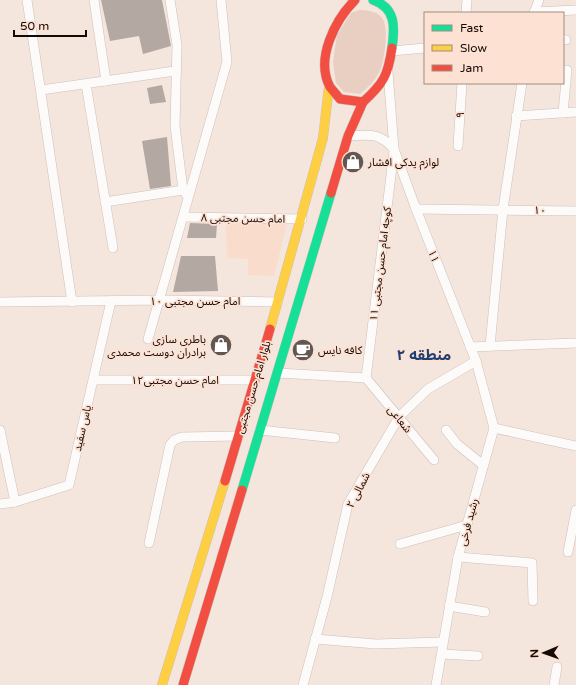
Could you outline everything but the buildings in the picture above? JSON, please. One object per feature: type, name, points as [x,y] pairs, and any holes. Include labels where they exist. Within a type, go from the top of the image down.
[{"type":"main road","name":"بلوار امام حسن مجتبی","points":[[162,685],[239,436],[302,219],[323,138],[329,86],[326,62],[330,32],[345,8],[355,0]]},
{"type":"main road","points":[[373,0],[380,1],[390,11]]},
{"type":"main road","points":[[329,86],[340,99],[363,102],[375,91],[388,72],[394,31],[390,11],[392,0]]},
{"type":"main road","name":"بلوار امام حسن مجتبی","points":[[183,685],[348,136],[363,102]]},
{"type":"street","points":[[27,0],[72,302]]},
{"type":"street","points":[[94,0],[106,81]]},
{"type":"street","points":[[170,0],[177,45],[175,71],[175,126],[186,194]]},
{"type":"street","points":[[148,339],[161,300],[183,217],[186,194],[227,62],[222,0]]},
{"type":"street","points":[[466,12],[467,0]]},
{"type":"street","points":[[539,0],[534,12],[576,10]]},
{"type":"street","points":[[392,50],[424,48]]},
{"type":"street","points":[[563,113],[567,70]]},
{"type":"street","points":[[41,90],[175,71]]},
{"type":"street","name":"۱۱","points":[[388,72],[394,149],[476,361]]},
{"type":"street","points":[[86,84],[113,248]]},
{"type":"street","name":"۹","points":[[458,146],[462,84]]},
{"type":"street","points":[[490,346],[503,209],[522,84]]},
{"type":"street","points":[[516,116],[576,112]]},
{"type":"street","name":"۱۱","points":[[348,136],[379,136],[387,140],[394,149]]},
{"type":"street","name":"کوچه امام حسن مجتبی ۱۱","points":[[366,378],[394,149]]},
{"type":"street","points":[[105,202],[186,194]]},
{"type":"street","name":"۱۰","points":[[416,209],[576,211]]},
{"type":"street","name":"امام حسن مجتبی ۸","points":[[183,217],[302,219]]},
{"type":"street","name":"امام حسن مجتبی ۱۰","points":[[0,302],[161,300],[278,302]]},
{"type":"street","name":"یاس سفید","points":[[0,504],[15,502],[69,485],[111,301]]},
{"type":"street","points":[[470,347],[576,343]]},
{"type":"street","points":[[476,361],[494,428],[575,443]]},
{"type":"street","name":"۲ شمالی","points":[[303,685],[327,597],[348,504],[399,418],[428,390],[476,361]]},
{"type":"street","points":[[278,373],[366,378]]},
{"type":"street","name":"شعاعی","points":[[366,378],[434,460]]},
{"type":"street","name":"امام حسن مجتبی۱۲","points":[[94,380],[255,380]]},
{"type":"street","name":"رشید فرخی","points":[[436,685],[458,557],[494,428]]},
{"type":"street","points":[[0,430],[15,502]]},
{"type":"street","points":[[260,430],[335,438]]},
{"type":"street","points":[[446,430],[457,444],[483,465]]},
{"type":"street","points":[[149,543],[170,445],[174,440],[182,437],[239,436]]},
{"type":"street","points":[[568,552],[576,510]]},
{"type":"street","points":[[400,544],[467,525]]},
{"type":"street","points":[[458,557],[532,563],[533,601]]},
{"type":"street","points":[[449,606],[485,612]]},
{"type":"street","points":[[315,639],[376,644],[443,642]]},
{"type":"street","points":[[442,654],[478,656]]},
{"type":"street","points":[[554,685],[557,666]]},
{"type":"shaded area","points":[[359,10],[372,11],[380,16],[384,22],[386,35],[385,51],[380,70],[369,86],[360,94],[344,92],[336,83],[333,62],[337,35],[351,13]]},
{"type":"shaded area","points":[[226,223],[287,223],[274,276],[248,275],[248,259],[227,258]]},
{"type":"traffic: fast","points":[[373,0],[381,3],[390,13],[394,33],[392,48]]},
{"type":"traffic: fast","points":[[242,490],[331,193]]},
{"type":"traffic: slow","points":[[270,329],[323,138],[329,86]]},
{"type":"traffic: slow","points":[[162,685],[225,481]]},
{"type":"traffic: jam","points":[[355,0],[341,18],[329,40],[325,64],[326,76],[330,87],[340,99],[363,102],[376,89],[384,78],[389,65],[392,48]]},
{"type":"traffic: jam","points":[[331,193],[348,136],[363,102]]},
{"type":"traffic: jam","points":[[225,481],[270,329]]},
{"type":"traffic: jam","points":[[183,685],[242,490]]},
{"type":"place","name":"لوازم یدکی افشار","points":[[353,162]]},
{"type":"place","name":"باطری سازی برادران دوست محمدی","points":[[221,345]]},
{"type":"place","name":"کافه نایس","points":[[303,350]]},
{"type":"district","name":"منطقه ۲","points":[[424,355]]}]
